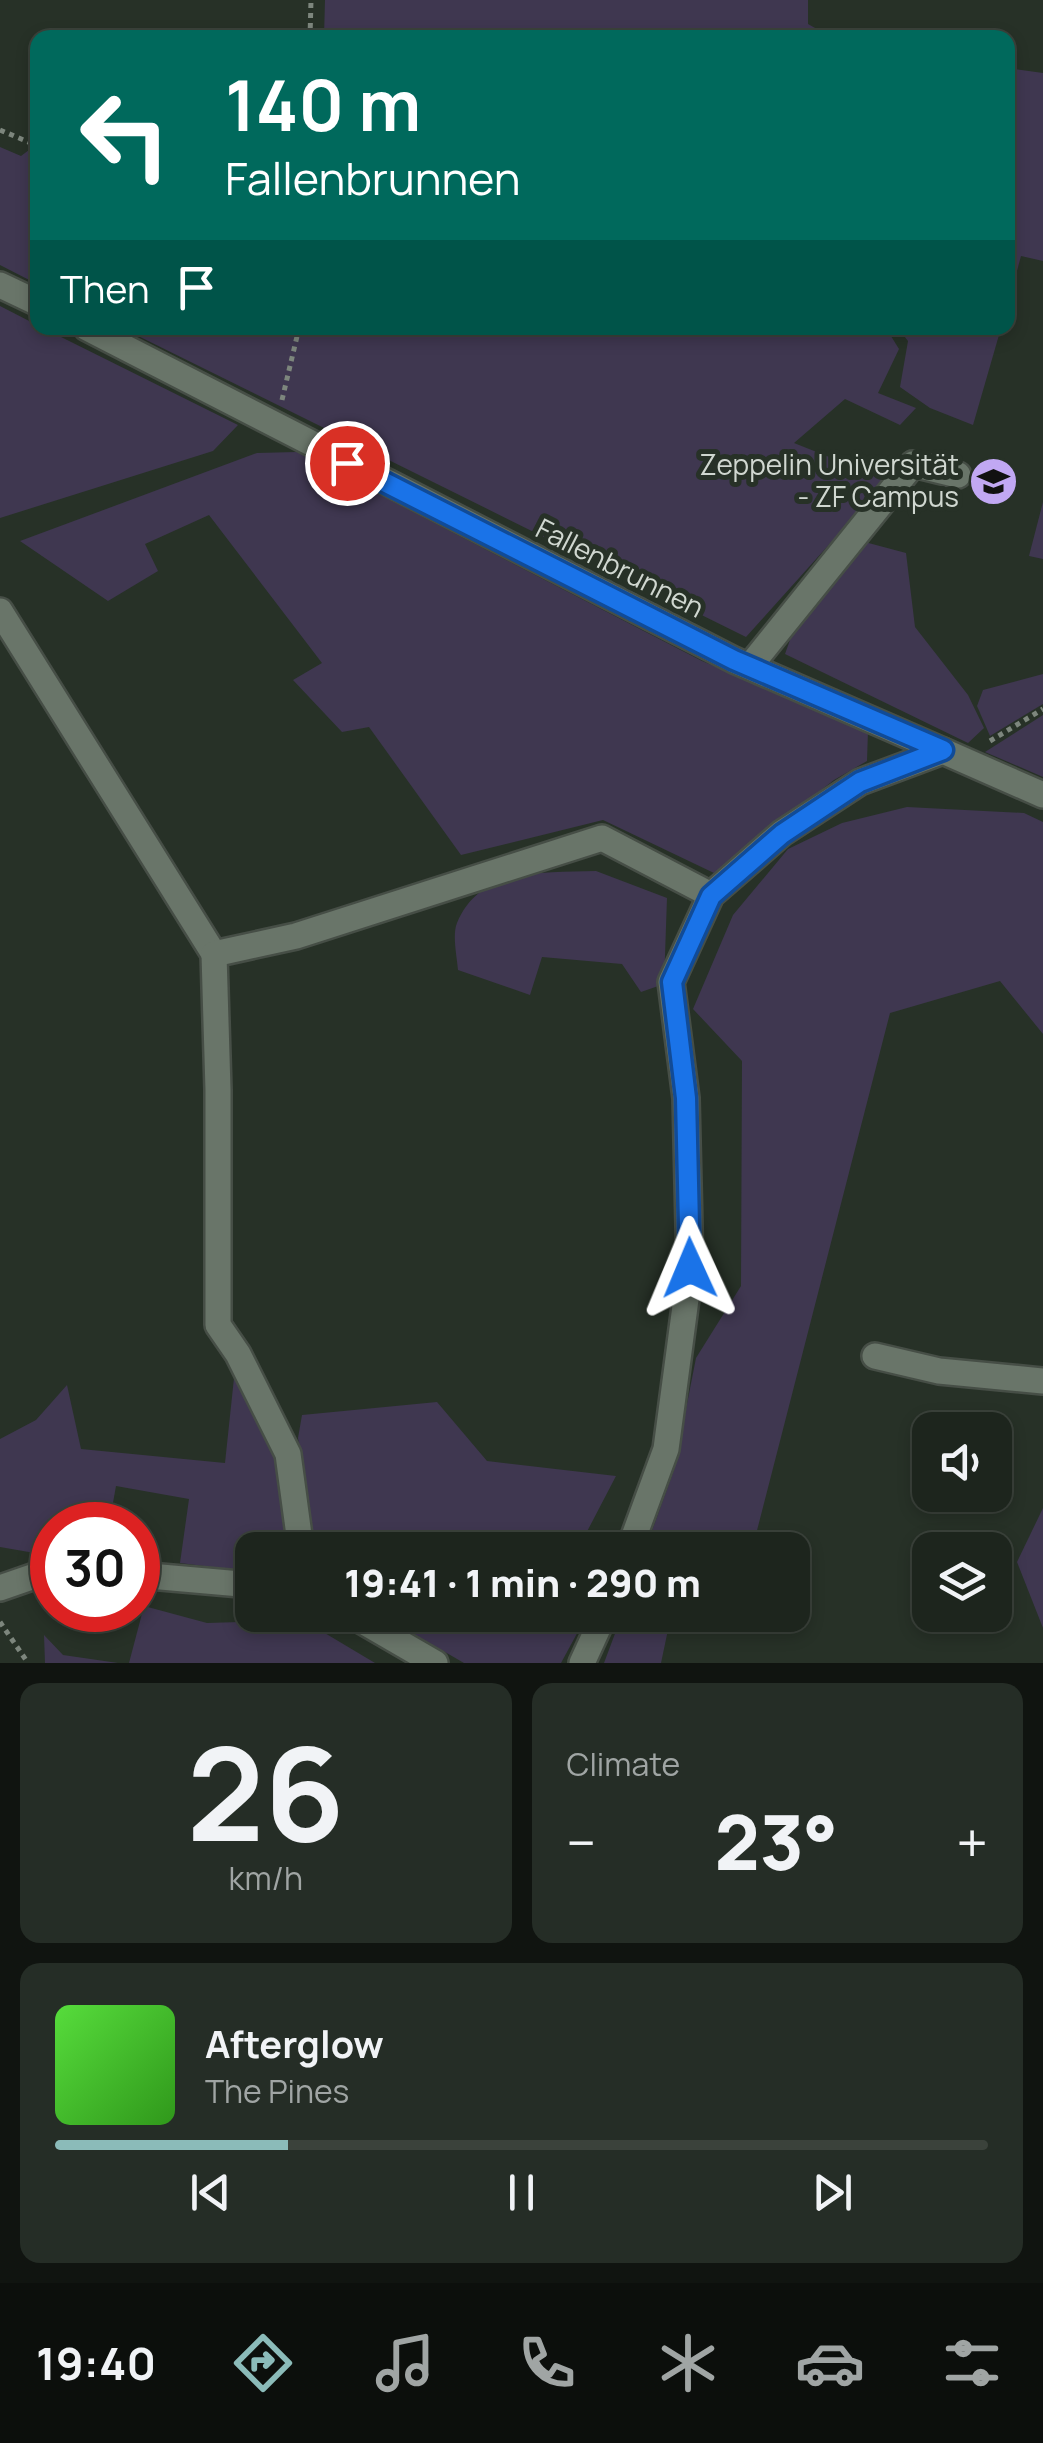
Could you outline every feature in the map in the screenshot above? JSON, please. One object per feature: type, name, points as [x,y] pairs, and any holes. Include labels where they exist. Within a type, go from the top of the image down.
[{"type":"street","points":[[0,285],[30,298]]},
{"type":"street","name":"Fallenbrunnen","points":[[100,335],[750,666],[1043,795]]},
{"type":"street","points":[[750,666],[913,464],[958,475]]},
{"type":"street","points":[[0,611],[214,954],[218,1325],[238,1354],[288,1454],[298,1532]]},
{"type":"street","points":[[636,1532],[666,1449],[690,1268],[686,1098],[672,982],[711,896],[782,834],[860,782],[952,755]]},
{"type":"street","points":[[214,954],[296,936],[602,838],[711,896]]},
{"type":"street","points":[[875,1356],[939,1371],[1043,1381]]},
{"type":"street","points":[[160,1577],[235,1584]]},
{"type":"street","points":[[0,1588],[30,1578]]},
{"type":"street","points":[[382,1632],[436,1663]]},
{"type":"street","points":[[582,1663],[596,1632]]},
{"type":"path","points":[[310,30],[312,0]]},
{"type":"path","points":[[0,130],[30,143]]},
{"type":"path","points":[[276,427],[297,335]]},
{"type":"path","points":[[952,755],[1043,709]]},
{"type":"path","points":[[0,1622],[28,1663]]},
{"type":"shaded area","points":[[325,0],[808,0],[808,24],[819,30],[324,30]]},
{"type":"shaded area","points":[[1015,69],[1043,73],[1043,261],[1021,256],[1015,278]]},
{"type":"shaded area","points":[[0,147],[21,156],[30,149],[30,280],[0,265]]},
{"type":"shaded area","points":[[0,306],[30,321],[30,335],[57,335],[238,425],[213,451],[0,518]]},
{"type":"shaded area","points":[[136,335],[890,335],[899,349],[878,393],[916,408],[900,425],[845,399],[794,443],[887,480],[746,637]]},
{"type":"shaded area","points":[[903,335],[999,335],[973,425],[930,408],[900,387],[908,341]]},
{"type":"shaded area","points":[[297,452],[702,661],[868,731],[867,761],[834,780],[714,873],[603,820],[461,855],[369,727],[342,732],[293,680],[322,663],[209,515],[145,544],[158,571],[108,601],[20,541],[257,453]]},
{"type":"shaded area","points":[[1043,502],[1043,559],[1029,556]]},
{"type":"shaded area","points":[[861,541],[906,553],[915,627],[968,695],[984,728],[968,743],[785,654],[791,637]]},
{"type":"shaded area","points":[[1043,674],[1043,704],[990,736],[977,706],[983,690]]},
{"type":"shaded area","points":[[1043,715],[1043,777],[985,752]]},
{"type":"shaded area","points":[[907,807],[1024,813],[1043,822],[1043,1034],[1000,981],[890,1013],[757,1532],[652,1532],[674,1470],[696,1358],[741,1286],[742,1061],[693,1009],[733,915],[788,849],[842,823]]},
{"type":"shaded area","points":[[596,871],[667,898],[664,984],[641,992],[622,964],[542,957],[530,995],[458,970],[457,923],[481,891],[516,876]]},
{"type":"shaded area","points":[[234,1378],[274,1450],[285,1532],[235,1532],[235,1570],[180,1563],[189,1499],[116,1486],[113,1502],[30,1502],[30,1552],[0,1547],[0,1439],[36,1420],[67,1385],[81,1449],[225,1463]]},
{"type":"shaded area","points":[[437,1402],[487,1461],[616,1476],[587,1532],[312,1532],[298,1438],[302,1415]]},
{"type":"shaded area","points":[[1043,1508],[1043,1628],[1017,1562]]},
{"type":"shaded area","points":[[160,1610],[207,1623],[235,1622],[235,1632],[323,1632],[375,1663],[129,1663],[137,1632],[160,1632]]},
{"type":"shaded area","points":[[410,1632],[578,1632],[561,1663],[464,1663]]},
{"type":"shaded area","points":[[616,1632],[668,1632],[661,1663],[604,1663]]},
{"type":"shaded area","points":[[44,1635],[63,1655],[118,1663],[45,1663]]},
{"type":"place","name":"Zeppelin Universität - ZF Campus","points":[[994,481]]},
{"type":"route","points":[[347,463],[734,660],[943,750],[860,782],[782,834],[711,896],[672,982],[686,1098],[690,1268]]}]
